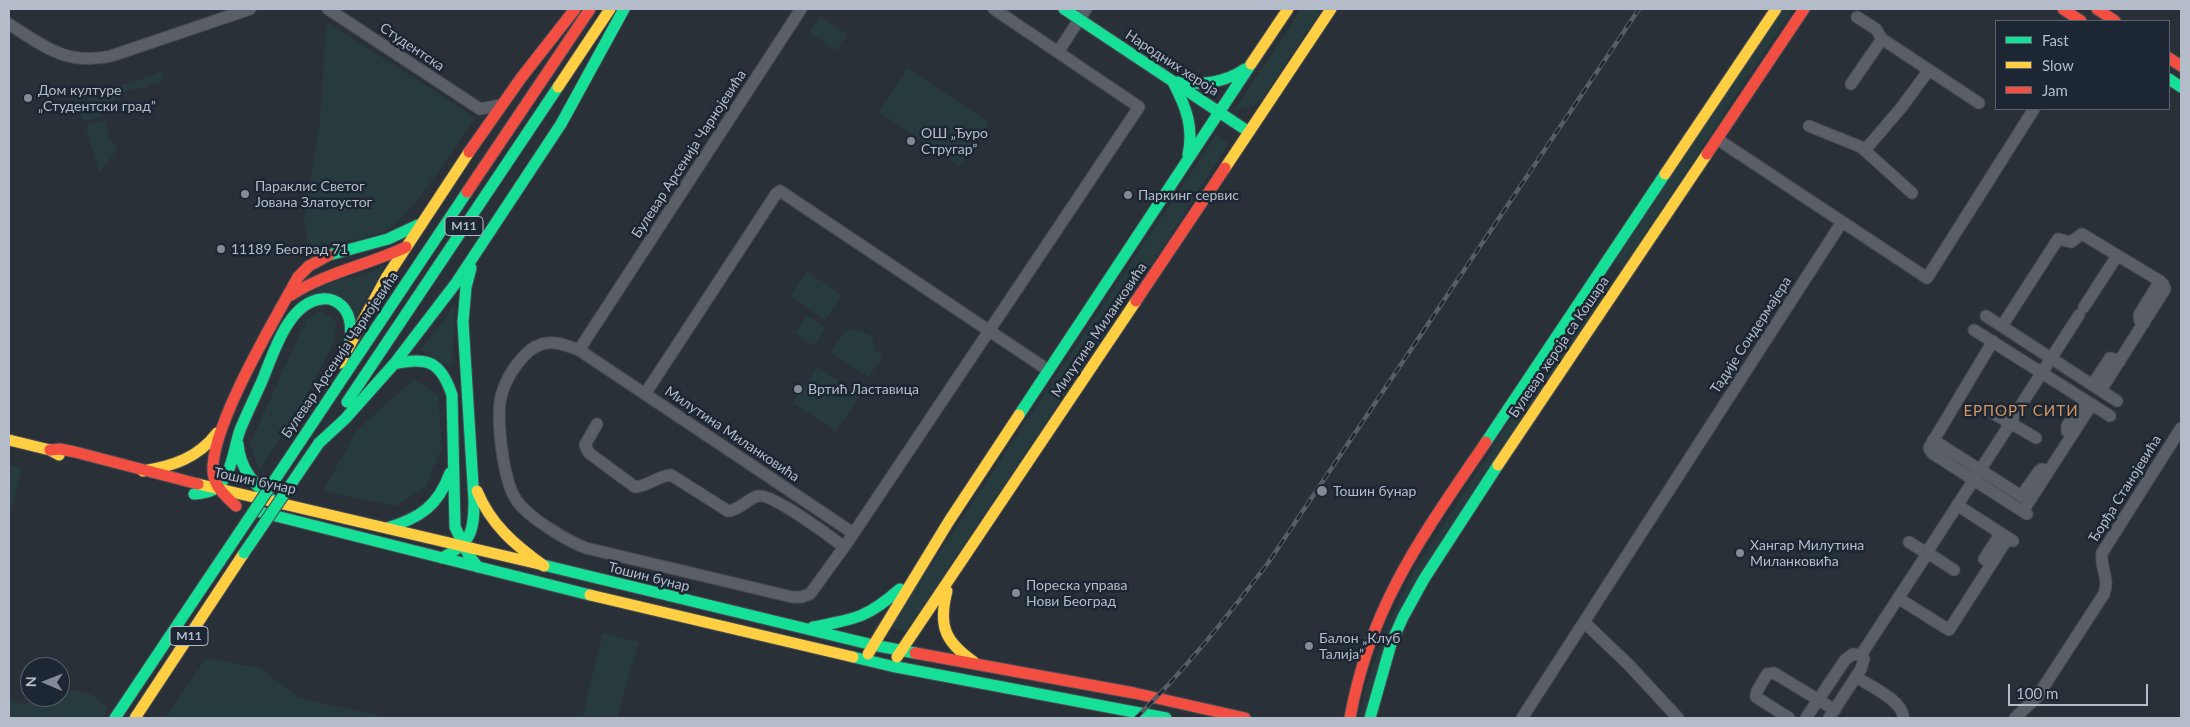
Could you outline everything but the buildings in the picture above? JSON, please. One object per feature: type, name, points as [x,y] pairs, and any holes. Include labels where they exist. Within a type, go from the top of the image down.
[{"type":"main road","points":[[306,433],[313,414],[350,342],[406,247],[500,105],[575,9]]},
{"type":"main road","name":"Булевар Арсенија Чарнојевића","points":[[115,718],[590,9]]},
{"type":"main road","name":"M11","points":[[135,718],[610,9]]},
{"type":"main road","points":[[319,443],[345,419],[394,364],[446,298],[561,124],[624,9]]},
{"type":"main road","name":"Народних хероја","points":[[1064,9],[1249,132]]},
{"type":"main road","name":"Милутина Миланковића","points":[[864,660],[912,580],[1048,370],[1288,9]]},
{"type":"main road","name":"Милутина Миланковића","points":[[890,666],[950,582],[1331,9]]},
{"type":"main road","name":"Булевар хероја са Кошара","points":[[1350,718],[1357,678],[1372,630],[1402,568],[1776,9]]},
{"type":"main road","name":"Булевар хероја са Кошара","points":[[1372,716],[1391,644],[1403,617],[1424,579],[1490,477],[1804,9]]},
{"type":"main road","points":[[2063,9],[2080,20]]},
{"type":"main road","points":[[2099,9],[2114,20]]},
{"type":"main road","points":[[2170,59],[2181,66]]},
{"type":"main road","points":[[1173,82],[1202,85],[1218,83],[1239,74],[1251,64]]},
{"type":"main road","points":[[2170,79],[2181,87]]},
{"type":"main road","points":[[1173,82],[1191,118],[1192,134],[1185,164]]},
{"type":"main road","points":[[236,506],[217,488],[213,473],[214,455],[228,416],[285,300],[304,269],[318,260],[398,236],[422,222]]},
{"type":"main road","points":[[285,300],[310,282],[323,276],[387,257],[406,247]]},
{"type":"main road","points":[[442,558],[463,546],[471,536],[474,523],[463,322],[466,287],[476,254]]},
{"type":"main road","points":[[1609,257],[1616,268],[1629,270]]},
{"type":"main road","points":[[1600,270],[1611,274],[1620,283]]},
{"type":"main road","points":[[194,494],[217,488],[228,472],[238,436],[271,360],[299,310],[316,300],[326,298],[342,305],[349,316],[350,342]]},
{"type":"main road","points":[[394,364],[420,359],[440,368],[447,377],[452,395],[455,527],[463,546],[478,567]]},
{"type":"main road","points":[[143,471],[177,464],[195,456],[207,447],[228,416]]},
{"type":"main road","points":[[238,436],[239,457],[244,472],[272,500]]},
{"type":"main road","name":"Тошин бунар","points":[[9,440],[50,450],[72,461],[236,506],[478,567],[864,660],[1166,718]]},
{"type":"main road","name":"Тошин бунар","points":[[50,450],[60,449],[75,452],[143,471],[272,500],[873,645],[1134,693],[1245,718]]},
{"type":"main road","points":[[387,528],[415,519],[436,504],[447,482],[453,461]]},
{"type":"main road","points":[[473,481],[484,508],[500,532],[509,542],[544,566]]},
{"type":"main road","points":[[802,628],[844,622],[862,617],[881,606],[912,580]]},
{"type":"main road","points":[[950,582],[942,611],[944,632],[951,644],[978,664]]},
{"type":"main road","points":[[1342,718],[1352,705]]},
{"type":"street","points":[[9,24],[56,53],[92,59],[111,56],[248,9]]},
{"type":"street","name":"Студентска","points":[[328,9],[480,109]]},
{"type":"street","name":"Булевар Арсенија Чарнојевића","points":[[579,350],[801,9]]},
{"type":"street","points":[[579,350],[563,344],[542,344],[528,354],[512,374],[502,393],[500,401],[505,473],[513,494],[522,507],[560,536],[574,544],[792,597],[810,594],[844,547],[1139,107],[994,9]]},
{"type":"street","points":[[1058,52],[1086,9]]},
{"type":"street","points":[[2093,20],[2099,9]]},
{"type":"street","points":[[1857,17],[1876,29],[1882,39],[1979,103]]},
{"type":"street","points":[[1851,84],[1882,39]]},
{"type":"street","points":[[1864,150],[1901,108],[1929,70]]},
{"type":"street","points":[[483,131],[480,109],[500,105]]},
{"type":"street","points":[[1717,139],[1927,278],[2033,110]]},
{"type":"street","points":[[1809,126],[1864,150],[1912,193]]},
{"type":"street","name":"Милутина Миланковића","points":[[645,394],[776,194],[780,191],[1048,370]]},
{"type":"street","name":"Тадије Сондермајера","points":[[1522,718],[1842,222]]},
{"type":"street","points":[[2026,498],[1930,451],[1930,445],[1997,344],[2058,239],[2071,242],[2082,234],[2160,281],[2139,315],[2140,321],[2144,323],[2120,361],[2110,358],[2097,387]]},
{"type":"street","points":[[1789,718],[1756,698],[1757,691],[1767,674],[1774,673],[1818,700],[1832,714],[1863,663],[1861,655],[2117,256]]},
{"type":"street","points":[[1986,316],[2117,401]]},
{"type":"street","points":[[1974,330],[2110,416]]},
{"type":"street","name":"Милутина Миланковића","points":[[579,350],[853,533]]},
{"type":"street","points":[[1977,475],[2025,513],[2026,498],[2048,472],[2072,434],[2089,402]]},
{"type":"street","points":[[1989,411],[2036,438]]},
{"type":"street","points":[[597,424],[585,445],[589,453],[635,488],[646,486],[662,475],[671,475],[728,511],[735,511],[759,496],[766,496],[802,517],[844,547]]},
{"type":"street","name":"Ђорђа Станојевића","points":[[2015,718],[2037,697],[2104,594],[2107,581],[2101,560],[2102,552],[2181,428]]},
{"type":"street","points":[[1898,598],[1942,626],[1956,604],[1963,607],[1991,563],[1984,559],[2007,537],[1957,505]]},
{"type":"street","points":[[1909,542],[1954,570]]},
{"type":"street","points":[[1584,622],[1629,665],[1678,718]]},
{"type":"street","points":[[1806,718],[1845,660],[1853,654],[1861,655]]},
{"type":"street","points":[[1856,677],[1898,705],[1903,718]]},
{"type":"green space","points":[[1301,9],[1322,9],[1262,99],[1253,106],[1235,111],[1234,110]]},
{"type":"green space","points":[[1782,9],[1793,9],[1624,266],[1615,260]]},
{"type":"green space","points":[[820,16],[847,34],[836,51],[809,32]]},
{"type":"green space","points":[[327,22],[475,117],[431,182],[405,215],[392,227],[381,233],[364,238],[309,248],[304,221],[319,130]]},
{"type":"green space","points":[[908,68],[989,122],[960,166],[879,112]]},
{"type":"green space","points":[[162,71],[163,77],[156,86],[151,82],[147,89],[134,89],[123,93],[114,100],[107,111],[71,89],[106,89]]},
{"type":"green space","points":[[75,98],[104,115],[87,121],[82,119]]},
{"type":"green space","points":[[105,120],[109,137],[118,148],[100,172],[86,131],[89,124]]},
{"type":"green space","points":[[1216,135],[1227,142],[1225,149],[1169,238],[906,632],[890,627]]},
{"type":"green space","points":[[385,265],[354,320],[311,296],[291,301],[340,279],[365,274]]},
{"type":"green space","points":[[807,271],[842,295],[825,320],[790,296]]},
{"type":"green space","points":[[1604,275],[1613,281],[1417,582],[1366,718],[1360,718],[1367,683],[1387,626],[1413,572]]},
{"type":"green space","points":[[455,305],[452,368],[421,350]]},
{"type":"green space","points":[[321,311],[336,320],[334,342],[297,414],[259,470],[250,444],[306,320]]},
{"type":"green space","points":[[807,315],[826,328],[814,346],[795,333]]},
{"type":"green space","points":[[846,330],[866,333],[873,339],[874,349],[882,354],[881,360],[869,376],[866,376],[833,354],[832,349]]},
{"type":"green space","points":[[817,367],[860,396],[836,431],[793,403]]},
{"type":"green space","points":[[414,379],[438,395],[442,447],[426,487],[395,506],[323,491],[357,430]]},
{"type":"green space","points":[[9,465],[22,468],[9,518]]},
{"type":"green space","points":[[603,633],[639,642],[617,718],[582,718]]},
{"type":"green space","points":[[206,658],[260,668],[299,698],[391,718],[165,718]]},
{"type":"green space","points":[[74,690],[91,694],[107,707],[104,718],[9,718],[9,699],[20,703],[20,707],[70,707],[70,691]]},
{"type":"railway","points":[[1136,718],[1205,643],[1268,563],[1639,9]]},
{"type":"traffic: fast","points":[[319,443],[345,419],[394,364],[456,283],[561,124],[624,9]]},
{"type":"traffic: fast","points":[[1064,9],[1249,132]]},
{"type":"traffic: fast","points":[[1019,415],[1251,64]]},
{"type":"traffic: fast","points":[[1178,82],[1213,82],[1237,74],[1245,69]]},
{"type":"traffic: fast","points":[[2170,80],[2181,87]]},
{"type":"traffic: fast","points":[[1173,82],[1188,117],[1190,135],[1188,155]]},
{"type":"traffic: fast","points":[[347,402],[558,87]]},
{"type":"traffic: fast","points":[[1486,442],[1665,174]]},
{"type":"traffic: fast","points":[[282,469],[467,192]]},
{"type":"traffic: fast","points":[[329,255],[388,239],[418,225]]},
{"type":"traffic: fast","points":[[442,558],[452,553],[465,542],[472,529],[473,521],[474,501],[463,322],[466,287],[471,268]]},
{"type":"traffic: fast","points":[[194,494],[212,490],[219,486],[225,477],[231,464],[240,430],[277,344],[283,331],[300,309],[310,302],[322,299],[330,299],[338,303],[348,314],[351,328],[350,342]]},
{"type":"traffic: fast","points":[[394,364],[416,361],[432,364],[443,375],[448,384],[452,395],[455,527],[468,554],[478,567]]},
{"type":"traffic: fast","points":[[244,553],[319,443]]},
{"type":"traffic: fast","points":[[238,444],[239,453],[249,475],[272,500]]},
{"type":"traffic: fast","points":[[1370,718],[1391,644],[1403,617],[1424,579],[1498,465]]},
{"type":"traffic: fast","points":[[202,588],[282,469]]},
{"type":"traffic: fast","points":[[387,528],[409,520],[426,509],[440,494],[450,473]]},
{"type":"traffic: fast","points":[[260,512],[590,595]]},
{"type":"traffic: fast","points":[[539,564],[873,645],[915,653]]},
{"type":"traffic: fast","points":[[115,718],[202,588]]},
{"type":"traffic: fast","points":[[813,627],[860,616],[889,599],[900,589]]},
{"type":"traffic: fast","points":[[853,657],[891,666],[1166,718]]},
{"type":"traffic: slow","points":[[558,87],[610,9]]},
{"type":"traffic: slow","points":[[1251,64],[1288,9]]},
{"type":"traffic: slow","points":[[1225,168],[1331,9]]},
{"type":"traffic: slow","points":[[1665,174],[1776,9]]},
{"type":"traffic: slow","points":[[340,363],[386,278],[469,152]]},
{"type":"traffic: slow","points":[[1498,465],[1707,154]]},
{"type":"traffic: slow","points":[[897,657],[1136,301]]},
{"type":"traffic: slow","points":[[868,654],[949,521],[1019,415]]},
{"type":"traffic: slow","points":[[143,471],[175,463],[193,455],[210,442],[217,433]]},
{"type":"traffic: slow","points":[[9,440],[50,450],[59,455]]},
{"type":"traffic: slow","points":[[198,484],[539,564]]},
{"type":"traffic: slow","points":[[477,491],[489,514],[505,533],[544,566]]},
{"type":"traffic: slow","points":[[135,718],[244,553]]},
{"type":"traffic: slow","points":[[947,591],[943,614],[946,632],[956,647],[974,662]]},
{"type":"traffic: slow","points":[[590,595],[853,657]]},
{"type":"traffic: jam","points":[[469,152],[521,78],[575,9]]},
{"type":"traffic: jam","points":[[467,192],[590,9]]},
{"type":"traffic: jam","points":[[1707,154],[1804,9]]},
{"type":"traffic: jam","points":[[2063,9],[2080,20]]},
{"type":"traffic: jam","points":[[2097,9],[2114,20]]},
{"type":"traffic: jam","points":[[2170,59],[2181,66]]},
{"type":"traffic: jam","points":[[1136,301],[1225,168]]},
{"type":"traffic: jam","points":[[291,295],[333,274],[406,247]]},
{"type":"traffic: jam","points":[[236,506],[221,491],[213,472],[215,452],[222,428],[260,345],[298,277],[309,266],[329,255]]},
{"type":"traffic: jam","points":[[1350,718],[1359,678],[1371,640],[1385,606],[1421,540],[1486,442]]},
{"type":"traffic: jam","points":[[50,450],[60,449],[75,452],[198,484]]},
{"type":"traffic: jam","points":[[915,653],[1134,693],[1245,718]]},
{"type":"place","name":"Дом културе „Студентски град”","points":[[28,98]]},
{"type":"place","name":"ОШ „Ђуро Стругар”","points":[[911,141]]},
{"type":"place","name":"Параклис Светог Јована Златоустог","points":[[245,194]]},
{"type":"place","name":"Паркинг сервис","points":[[1128,195]]},
{"type":"place","name":"11189 Београд 71","points":[[221,249]]},
{"type":"place","name":"Вртић Ластавица","points":[[798,389]]},
{"type":"place","name":"Тошин бунар","points":[[1322,491]]},
{"type":"place","name":"Хангар Милутина Миланковића","points":[[1740,553]]},
{"type":"place","name":"Пореска управа Нови Београд","points":[[1016,593]]},
{"type":"place","name":"Балон „Клуб Талија”","points":[[1309,646]]},
{"type":"district","name":"ЕРПОРТ СИТИ","points":[[2021,411]]}]
